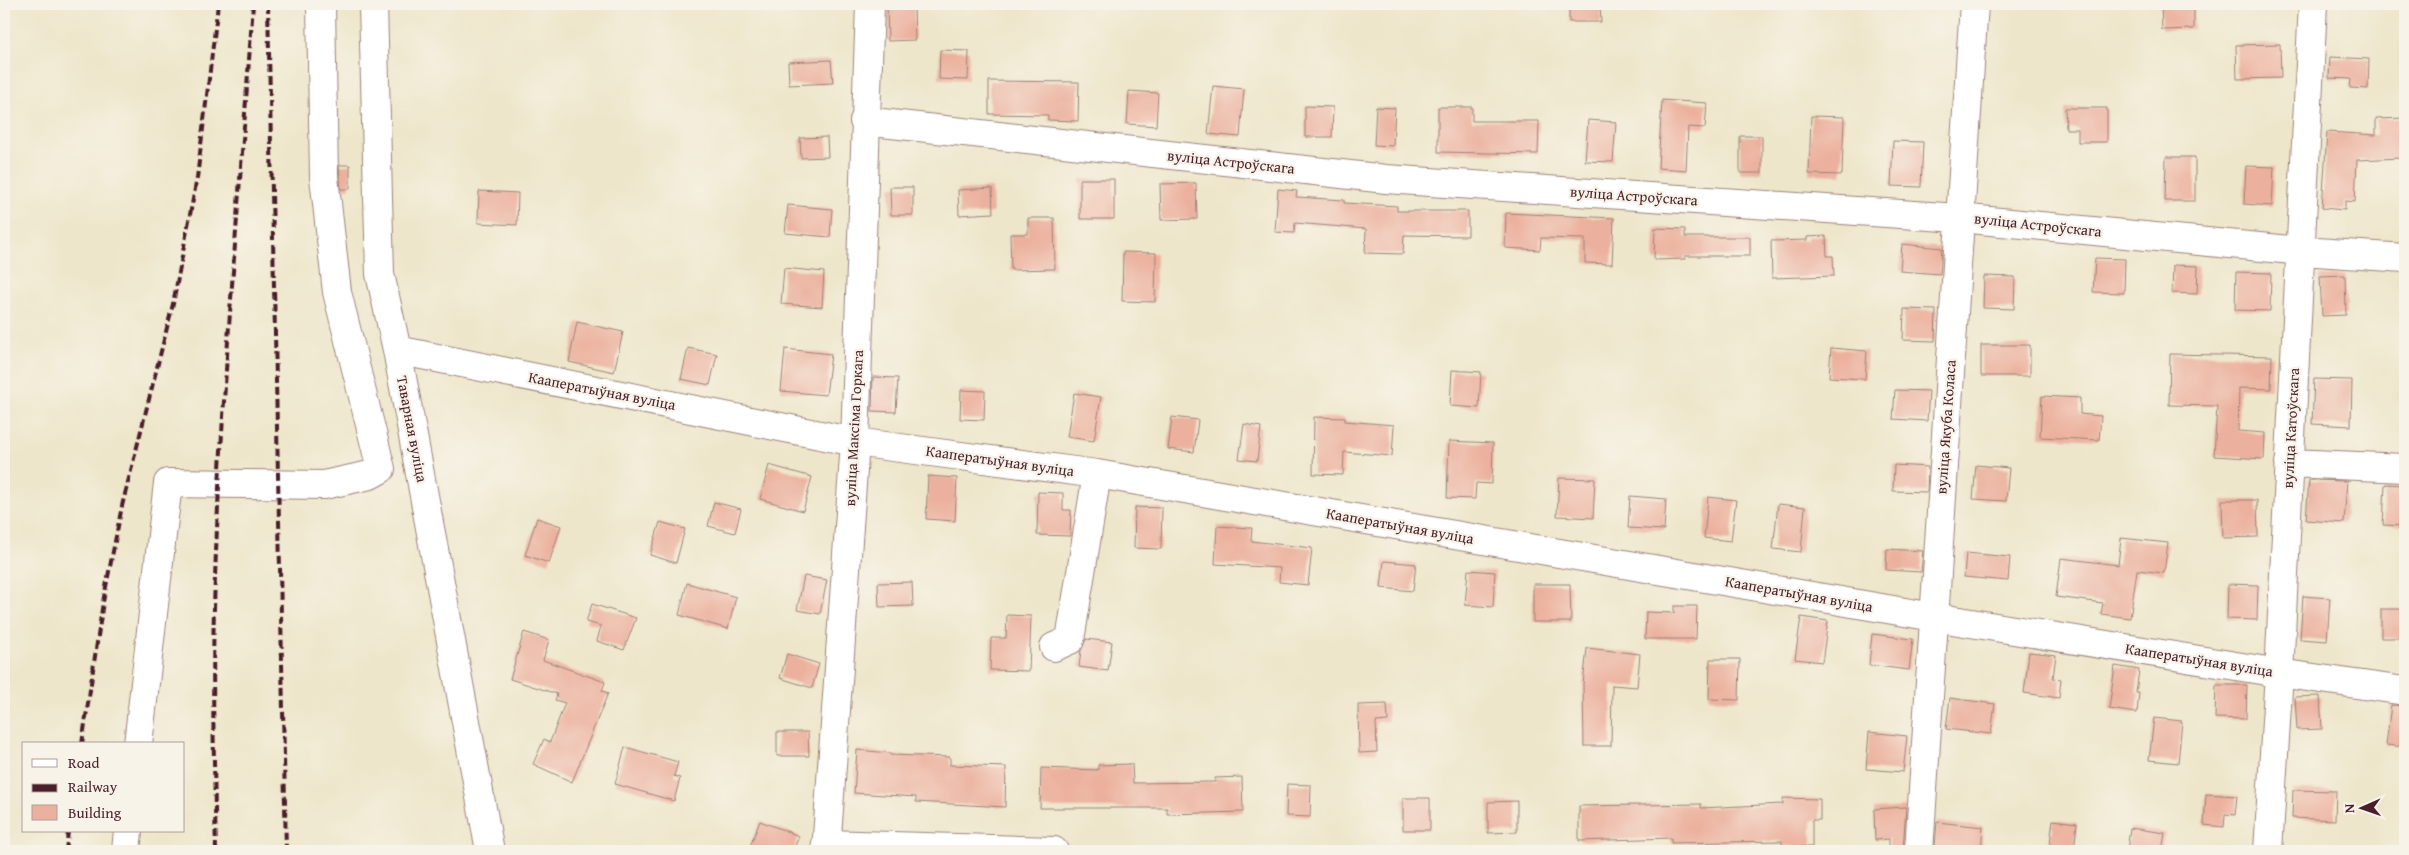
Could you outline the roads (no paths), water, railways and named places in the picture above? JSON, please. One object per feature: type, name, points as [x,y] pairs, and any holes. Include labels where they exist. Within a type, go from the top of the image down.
[{"type":"street","points":[[138,742],[168,483],[324,485],[370,474],[381,469],[337,292],[324,178],[321,4]]},
{"type":"street","name":"Таварная вуліца","points":[[373,4],[380,274],[397,350],[490,851]]},
{"type":"street","name":"вуліца Максіма Горкага","points":[[826,848],[855,442],[864,121],[870,4]]},
{"type":"street","name":"вуліца Якуба Коласа","points":[[1919,851],[1974,4]]},
{"type":"street","name":"вуліца Катоўскага","points":[[2268,851],[2302,251],[2313,4]]},
{"type":"street","name":"вуліца Астроўскага","points":[[864,121],[1386,180],[1959,218],[2302,251],[2405,258]]},
{"type":"street","name":"Кааператыўная вуліца","points":[[397,350],[855,442],[1097,474],[1934,617],[2279,673],[2405,691]]},
{"type":"street","points":[[2289,463],[2405,468]]},
{"type":"street","points":[[1054,646],[1070,640],[1097,474]]},
{"type":"street","points":[[126,851],[128,832]]},
{"type":"street","points":[[826,848],[1054,851]]},
{"type":"railway","points":[[82,742],[103,602],[122,506],[173,304],[197,178],[218,4]]},
{"type":"railway","points":[[216,851],[213,669],[217,532],[225,381],[253,4]]},
{"type":"railway","points":[[268,4],[286,851]]},
{"type":"railway","points":[[66,851],[68,832]]}]
